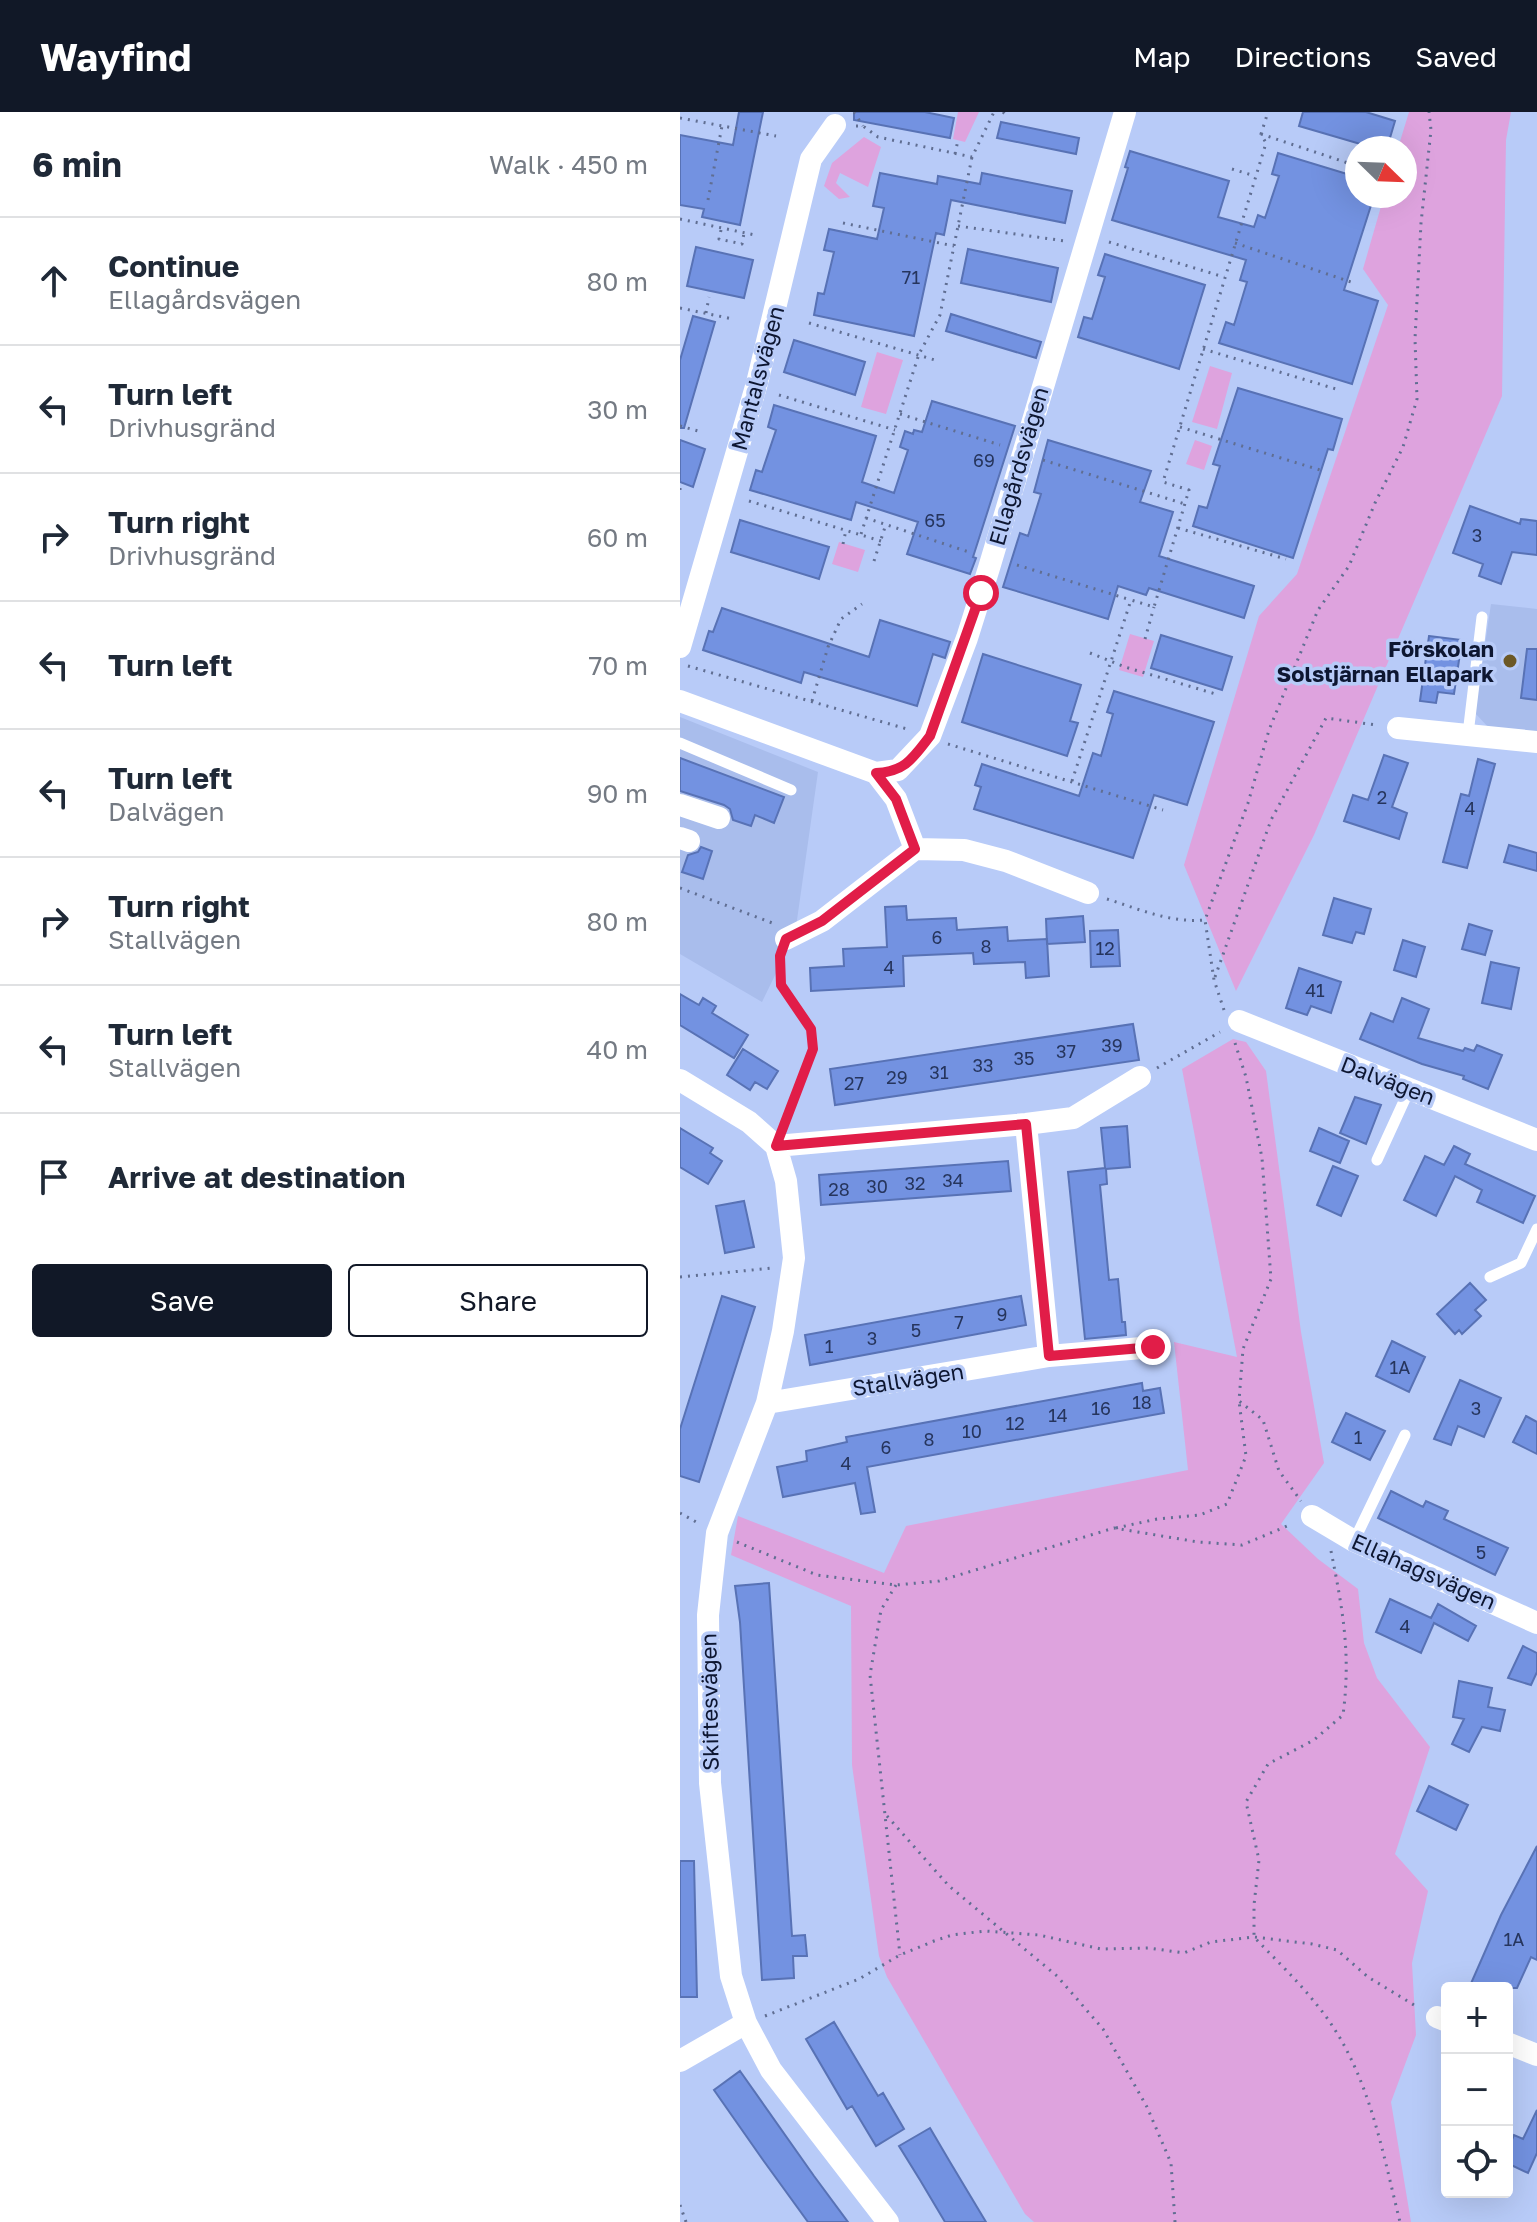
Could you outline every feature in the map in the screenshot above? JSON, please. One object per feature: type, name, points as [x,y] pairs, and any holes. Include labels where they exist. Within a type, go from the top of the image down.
[{"type":"street","name":"Ellagårdsvägen","points":[[876,773],[898,770],[907,763],[930,736],[936,722],[989,568],[1125,112]]},
{"type":"street","name":"Mantalsvägen","points":[[680,647],[757,383],[811,159],[833,118]]},
{"type":"street","points":[[680,701],[876,773],[896,799],[915,849]]},
{"type":"street","points":[[1398,728],[1537,742]]},
{"type":"street","points":[[680,805],[719,818]]},
{"type":"street","points":[[786,939],[822,921],[915,849],[964,850],[1006,861],[1088,893]]},
{"type":"street","name":"Dalvägen","points":[[1234,1024],[1410,1087],[1537,1140]]},
{"type":"street","points":[[680,1080],[749,1122],[776,1146],[1073,1118],[1140,1077]]},
{"type":"street","points":[[1026,1124],[1049,1356]]},
{"type":"street","name":"Skiftesvägen","points":[[776,1146],[786,1181],[794,1258],[783,1331],[767,1403],[717,1533],[708,1615],[710,1783],[731,1976],[746,2023],[771,2070],[888,2222]]},
{"type":"street","name":"Stallvägen","points":[[767,1403],[1049,1356],[1153,1347]]},
{"type":"street","name":"Ellahagsvägen","points":[[1318,1520],[1354,1541],[1537,1623]]},
{"type":"street","points":[[680,2061],[746,2023]]},
{"type":"street","points":[[1513,2044],[1534,2047]]},
{"type":"lane","points":[[1468,734],[1482,617]]},
{"type":"lane","points":[[680,743],[791,790]]},
{"type":"lane","points":[[1377,1160],[1410,1087]]},
{"type":"lane","points":[[1490,1277],[1521,1263],[1537,1229]]},
{"type":"lane","points":[[1354,1541],[1405,1435]]},
{"type":"path","points":[[854,112],[863,126],[878,137],[972,157]]},
{"type":"path","points":[[861,534],[919,354],[940,315],[972,157],[994,112]]},
{"type":"path","points":[[1145,639],[1189,490],[1163,482],[1266,143],[1261,134],[1268,112]]},
{"type":"path","points":[[717,1533],[817,1575],[896,1585],[939,1581],[1114,1528],[1157,1519],[1200,1515],[1227,1504],[1246,1456],[1239,1401],[1243,1349],[1271,1279],[1262,1158],[1234,1024],[1214,980],[1205,920],[1248,803],[1269,730],[1318,610],[1349,566],[1403,447],[1417,399],[1415,339],[1421,223],[1431,130],[1429,112]]},
{"type":"path","points":[[680,118],[776,136]]},
{"type":"path","points":[[833,118],[863,126]]},
{"type":"path","points":[[708,200],[722,126]]},
{"type":"path","points":[[1261,134],[1345,162]]},
{"type":"path","points":[[955,154],[958,140]]},
{"type":"path","points":[[1232,169],[1255,176]]},
{"type":"path","points":[[680,219],[755,235]]},
{"type":"path","points":[[843,223],[954,246]]},
{"type":"path","points":[[721,228],[719,239],[742,244],[744,233]]},
{"type":"path","points":[[1235,243],[1354,283]]},
{"type":"path","points":[[706,313],[709,297]]},
{"type":"path","points":[[680,308],[733,319]]},
{"type":"path","points":[[809,323],[935,360]]},
{"type":"path","points":[[1203,349],[1336,389]]},
{"type":"path","points":[[779,395],[895,430]]},
{"type":"path","points":[[900,414],[1000,445]]},
{"type":"path","points":[[680,426],[698,431]]},
{"type":"path","points":[[1180,427],[1320,470]]},
{"type":"path","points":[[1042,459],[1185,504]]},
{"type":"path","points":[[749,501],[881,541]]},
{"type":"path","points":[[866,518],[969,550]]},
{"type":"path","points":[[874,561],[886,524]]},
{"type":"path","points":[[1178,528],[1286,559]]},
{"type":"path","points":[[843,544],[846,530]]},
{"type":"path","points":[[1017,565],[1154,607]]},
{"type":"path","points":[[1072,781],[1131,600]]},
{"type":"path","points":[[812,701],[828,647],[841,619],[862,604]]},
{"type":"path","points":[[1090,653],[1219,695]]},
{"type":"path","points":[[1214,980],[1271,820],[1326,718],[1398,728]]},
{"type":"path","points":[[680,888],[773,922],[786,939],[780,956],[781,985],[811,1029],[813,1049],[776,1146]]},
{"type":"path","points":[[1088,893],[1183,922],[1205,920]]},
{"type":"path","points":[[1140,1077],[1234,1024]]},
{"type":"path","points":[[680,1277],[793,1266]]},
{"type":"path","points":[[1239,1401],[1263,1420],[1279,1471],[1318,1520],[1345,1620],[1347,1682],[1343,1715],[1314,1740],[1268,1764],[1246,1802],[1259,1860],[1254,1937],[1318,2006],[1346,2048],[1371,2105],[1400,2222]]},
{"type":"path","points":[[1114,1528],[1198,1542],[1242,1545],[1318,1520]]},
{"type":"path","points":[[896,1585],[881,1610],[870,1675],[900,1955]]},
{"type":"path","points":[[887,1816],[949,1886],[1057,1976],[1103,2029],[1147,2107],[1171,2163],[1175,2222]]},
{"type":"path","points":[[746,2023],[859,1979],[900,1955],[952,1935],[985,1931],[1039,1935],[1101,1949],[1149,1948],[1184,1953],[1211,1942],[1254,1937],[1312,1944],[1337,1950],[1368,1977],[1441,2018]]},
{"type":"path","points":[[680,2205],[686,2222]]},
{"type":"shaded area","points":[[958,112],[979,112],[965,142],[953,139]]},
{"type":"shaded area","points":[[1409,112],[1511,112],[1506,140],[1502,396],[1314,835],[1236,991],[1184,865],[1259,616],[1297,574],[1388,305],[1363,269],[1381,208],[1417,208],[1417,136],[1402,136]]},
{"type":"shaded area","points":[[864,137],[881,147],[868,187],[840,173],[836,183],[850,197],[839,199],[824,186],[832,163]]},
{"type":"shaded area","points":[[877,352],[903,360],[886,414],[861,407]]},
{"type":"shaded area","points":[[1210,366],[1232,373],[1217,429],[1192,422]]},
{"type":"shaded area","points":[[1195,440],[1212,446],[1204,470],[1186,464]]},
{"type":"shaded area","points":[[839,542],[865,550],[858,572],[832,564]]},
{"type":"shaded area","name":"Förskolan Solstjärnan Ellapark","points":[[1491,604],[1537,609],[1537,733],[1489,728],[1475,713]]},
{"type":"shaded area","points":[[1130,634],[1154,641],[1143,677],[1119,670]]},
{"type":"shaded area","points":[[680,717],[818,772],[795,934],[762,1002],[680,954]]},
{"type":"shaded area","points":[[1233,1039],[1246,1042],[1266,1071],[1301,1332],[1324,1463],[1281,1524],[1318,1559],[1358,1589],[1364,1643],[1377,1678],[1430,1747],[1395,1854],[1428,1891],[1412,1963],[1416,2035],[1391,2102],[1411,2222],[1034,2222],[1025,2214],[887,1977],[879,1956],[852,1765],[851,1606],[731,1555],[738,1516],[884,1573],[906,1526],[1188,1470],[1174,1342],[1237,1357],[1182,1069]]},
{"type":"building","points":[[739,112],[763,112],[740,225],[702,217],[704,209],[680,205],[680,135],[733,145]]},
{"type":"building","points":[[854,112],[925,112],[954,118],[950,138],[854,120]]},
{"type":"building","points":[[1303,112],[1366,112],[1395,121],[1391,136],[1345,136],[1345,139],[1299,126]]},
{"type":"building","points":[[1001,122],[1079,138],[1076,154],[997,138]]},
{"type":"building","points":[[1130,151],[1229,181],[1218,217],[1254,227],[1258,215],[1265,218],[1279,176],[1272,174],[1278,153],[1345,173],[1345,208],[1370,208],[1344,290],[1378,301],[1352,384],[1219,343],[1226,322],[1234,325],[1247,282],[1240,280],[1246,260],[1112,220],[1128,168],[1125,167]]},
{"type":"building","points":[[880,173],[937,184],[938,176],[980,184],[982,173],[1072,191],[1065,223],[951,200],[944,235],[936,233],[914,336],[814,315],[818,293],[824,294],[834,252],[824,250],[829,229],[877,239],[884,208],[873,206]]},
{"type":"building","points":[[696,247],[753,260],[744,298],[687,286]]},
{"type":"building","points":[[968,249],[1058,268],[1051,302],[961,283]]},
{"type":"building","points":[[1105,254],[1205,285],[1179,369],[1078,337],[1084,317],[1092,319],[1105,277],[1098,275]]},
{"type":"building","points":[[951,314],[1041,342],[1036,358],[946,331]]},
{"type":"building","points":[[693,316],[715,322],[684,428],[680,428],[680,360]]},
{"type":"building","points":[[794,340],[865,362],[855,395],[784,372]]},
{"type":"building","points":[[1238,388],[1342,419],[1333,450],[1328,449],[1293,558],[1193,526],[1199,506],[1207,508],[1220,466],[1213,464]]},
{"type":"building","points":[[932,401],[1015,426],[970,574],[907,554],[918,522],[856,502],[851,520],[750,490],[756,470],[762,472],[776,430],[768,427],[774,405],[876,436],[862,482],[894,493],[908,450],[900,447],[905,431],[913,434],[914,430],[922,432]]},
{"type":"building","points":[[680,440],[705,449],[693,487],[680,482]]},
{"type":"building","points":[[1048,440],[1151,471],[1140,502],[1173,512],[1159,556],[1254,586],[1244,618],[1149,588],[1146,595],[1118,586],[1108,619],[1003,587],[1020,533],[1028,536],[1041,494],[1034,492]]},
{"type":"building","points":[[1470,506],[1520,524],[1521,519],[1537,521],[1537,555],[1512,552],[1501,584],[1479,576],[1483,564],[1453,553]]},
{"type":"building","points":[[740,520],[829,547],[819,579],[731,552]]},
{"type":"building","points":[[722,608],[869,657],[880,620],[950,642],[945,658],[933,654],[917,706],[804,672],[801,683],[703,650]]},
{"type":"building","points":[[1161,635],[1232,657],[1222,690],[1151,668]]},
{"type":"building","points":[[1429,636],[1462,640],[1454,694],[1438,692],[1436,703],[1420,701]]},
{"type":"building","points":[[1527,649],[1537,649],[1537,700],[1521,698]]},
{"type":"building","points":[[983,654],[1081,685],[1070,721],[1078,723],[1067,756],[962,722]]},
{"type":"building","points":[[1114,691],[1214,722],[1187,805],[1154,795],[1133,858],[974,809],[981,787],[975,785],[982,764],[1079,796],[1093,753],[1101,756],[1113,714],[1107,712]]},
{"type":"building","points":[[1384,755],[1408,763],[1392,807],[1407,813],[1399,839],[1344,821],[1353,795],[1368,800]]},
{"type":"building","points":[[680,758],[784,797],[774,823],[755,815],[751,826],[733,820],[730,809],[724,805],[680,791]]},
{"type":"building","points":[[1478,759],[1495,764],[1467,868],[1443,862],[1461,794],[1469,796]]},
{"type":"building","points":[[1509,845],[1537,853],[1537,871],[1504,862]]},
{"type":"building","points":[[701,847],[712,851],[703,879],[682,872],[688,855],[698,852]]},
{"type":"building","points":[[1334,898],[1371,909],[1364,934],[1356,932],[1352,943],[1323,935]]},
{"type":"building","points":[[906,906],[907,920],[956,918],[957,930],[1007,927],[1008,941],[1047,939],[1049,976],[1026,978],[1025,962],[974,964],[973,953],[903,956],[904,986],[811,991],[810,968],[844,966],[843,949],[887,947],[885,907]]},
{"type":"building","points":[[1083,916],[1085,942],[1047,944],[1046,919]]},
{"type":"building","points":[[1469,924],[1492,931],[1485,955],[1462,949]]},
{"type":"building","points":[[1118,930],[1120,966],[1091,967],[1090,931]]},
{"type":"building","points":[[1403,940],[1425,947],[1416,977],[1394,970]]},
{"type":"building","points":[[1491,962],[1519,968],[1511,1009],[1482,1003]]},
{"type":"building","points":[[1299,968],[1341,982],[1331,1013],[1311,1006],[1307,1015],[1286,1008]]},
{"type":"building","points":[[680,994],[699,1005],[703,998],[716,1006],[712,1013],[748,1035],[734,1058],[680,1025]]},
{"type":"building","points":[[1402,998],[1429,1009],[1418,1038],[1463,1051],[1465,1048],[1474,1051],[1477,1045],[1502,1055],[1488,1089],[1463,1079],[1464,1076],[1422,1064],[1360,1039],[1371,1013],[1393,1022]]},
{"type":"building","points":[[1133,1024],[1139,1060],[835,1105],[830,1069]]},
{"type":"building","points":[[743,1049],[778,1071],[767,1089],[755,1082],[750,1090],[727,1075]]},
{"type":"building","points":[[1355,1097],[1381,1105],[1366,1144],[1340,1133]]},
{"type":"building","points":[[1127,1126],[1130,1167],[1106,1169],[1107,1184],[1100,1185],[1109,1280],[1118,1279],[1126,1335],[1085,1339],[1068,1172],[1105,1168],[1101,1128]]},
{"type":"building","points":[[680,1128],[713,1148],[710,1153],[722,1161],[708,1184],[680,1167]]},
{"type":"building","points":[[1319,1128],[1349,1141],[1340,1163],[1310,1151]]},
{"type":"building","points":[[1454,1146],[1470,1154],[1465,1164],[1535,1196],[1523,1223],[1477,1202],[1482,1190],[1455,1176],[1436,1216],[1404,1200],[1425,1156],[1444,1165]]},
{"type":"building","points":[[1008,1161],[1011,1191],[821,1205],[819,1175]]},
{"type":"building","points":[[1333,1166],[1358,1176],[1341,1216],[1317,1205]]},
{"type":"building","points":[[744,1201],[754,1247],[725,1253],[716,1206]]},
{"type":"building","points":[[1470,1283],[1486,1300],[1475,1310],[1481,1316],[1462,1334],[1459,1330],[1455,1334],[1437,1314]]},
{"type":"building","points":[[722,1296],[755,1307],[699,1482],[680,1476],[680,1429]]},
{"type":"building","points":[[1021,1296],[1026,1325],[810,1365],[805,1335]]},
{"type":"building","points":[[1392,1341],[1425,1357],[1409,1392],[1376,1376]]},
{"type":"building","points":[[1460,1380],[1501,1398],[1484,1437],[1458,1426],[1451,1445],[1434,1439]]},
{"type":"building","points":[[1142,1383],[1143,1391],[1160,1388],[1164,1413],[867,1467],[875,1512],[861,1514],[855,1483],[783,1497],[777,1467],[807,1461],[806,1451],[847,1442],[846,1437]]},
{"type":"building","points":[[1346,1413],[1385,1431],[1370,1460],[1332,1442]]},
{"type":"building","points":[[1526,1416],[1537,1422],[1537,1454],[1513,1442]]},
{"type":"building","points":[[1391,1491],[1423,1507],[1426,1501],[1448,1511],[1444,1519],[1508,1548],[1495,1575],[1378,1518]]},
{"type":"building","points":[[769,1583],[792,1936],[805,1935],[807,1956],[793,1956],[794,1978],[762,1980],[740,1622],[735,1586]]},
{"type":"building","points":[[1390,1599],[1431,1618],[1438,1604],[1476,1626],[1468,1641],[1434,1623],[1421,1653],[1376,1632]]},
{"type":"building","points":[[1523,1646],[1537,1653],[1537,1672],[1531,1685],[1508,1678]]},
{"type":"building","points":[[1459,1681],[1492,1688],[1488,1707],[1505,1710],[1500,1731],[1482,1727],[1469,1752],[1452,1744],[1464,1719],[1453,1717]]},
{"type":"building","points":[[1429,1786],[1468,1805],[1456,1830],[1417,1811]]},
{"type":"building","points":[[1537,1846],[1537,1960],[1531,1957],[1517,1988],[1513,1988],[1513,1982],[1472,1982],[1501,1915]]},
{"type":"building","points":[[680,1861],[694,1861],[697,1997],[680,1997]]},
{"type":"building","points":[[834,2022],[878,2096],[883,2093],[904,2129],[876,2146],[852,2106],[847,2109],[806,2039]]},
{"type":"building","points":[[740,2071],[848,2222],[808,2222],[763,2160],[714,2090]]},
{"type":"building","points":[[1537,2110],[1537,2153],[1528,2173],[1513,2166],[1513,2137],[1514,2135],[1523,2139]]},
{"type":"building","points":[[930,2128],[986,2222],[945,2222],[899,2146]]},
{"type":"place","name":"Förskolan Solstjärnan Ellapark","points":[[1510,661]]},
{"type":"route","points":[[981,593],[930,736],[898,770],[876,773],[896,799],[915,849],[822,921],[786,939],[780,956],[781,985],[811,1029],[813,1049],[776,1146],[1026,1124],[1049,1356],[1153,1347]]}]
